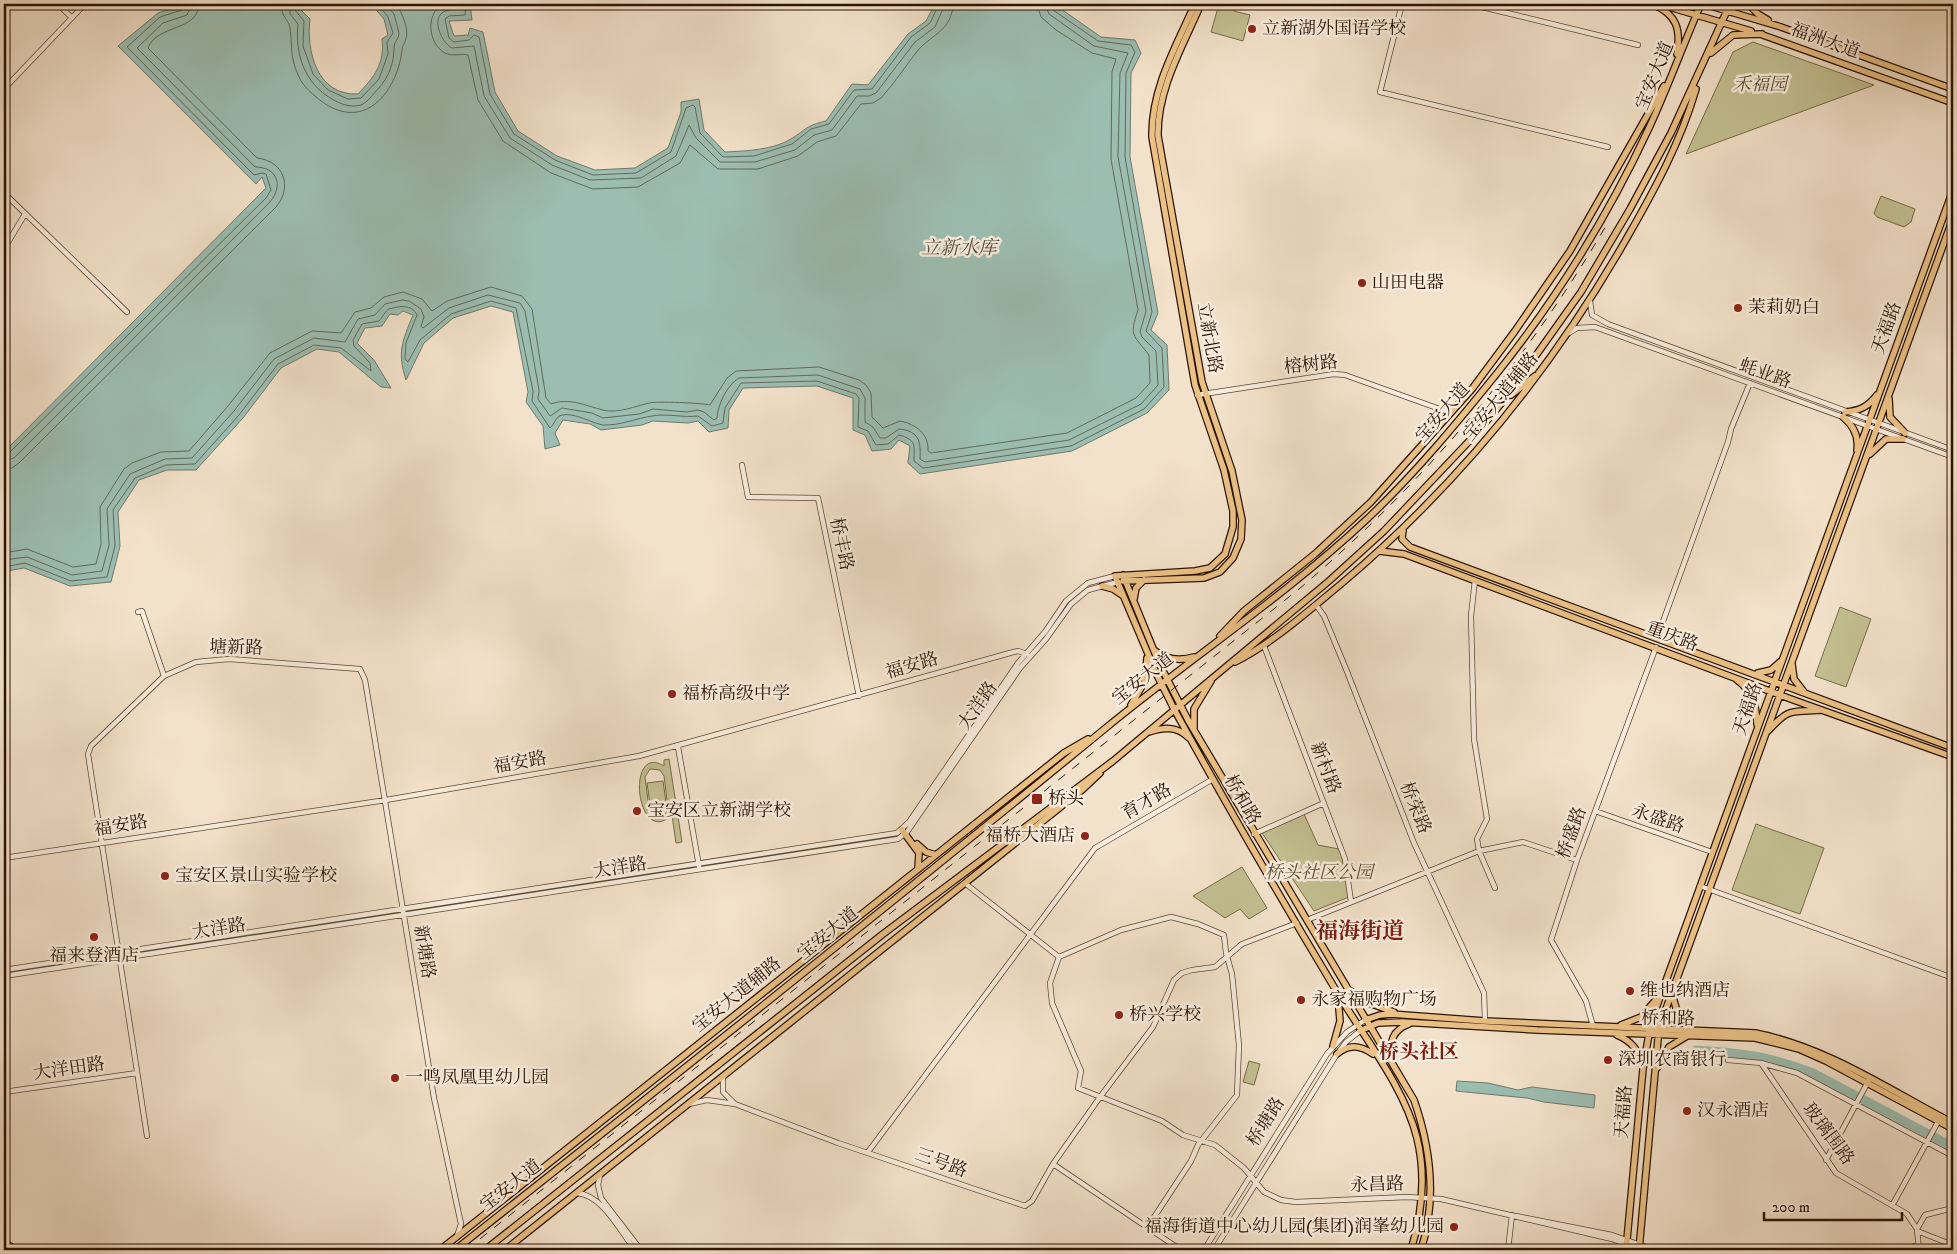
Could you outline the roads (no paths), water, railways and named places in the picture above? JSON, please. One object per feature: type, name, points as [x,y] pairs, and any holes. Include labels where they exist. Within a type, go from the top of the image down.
[{"type":"main road","name":"立新北路","points":[[1117,579],[1203,570],[1220,560],[1230,542],[1233,520],[1230,494],[1198,395],[1157,170],[1152,126],[1160,84],[1195,4]]},
{"type":"main road","name":"立新北路","points":[[1124,578],[1144,580],[1214,575],[1231,562],[1240,543],[1242,520],[1238,492],[1205,393],[1161,159],[1158,126],[1166,86],[1201,4]]},
{"type":"main road","name":"福洲大道","points":[[1655,4],[1762,34],[1953,104]]},
{"type":"main road","points":[[1655,4],[1672,15],[1678,25],[1679,41],[1672,72]]},
{"type":"main road","name":"福洲大道","points":[[1702,4],[1784,28],[1952,88]]},
{"type":"main road","name":"宝安大道","points":[[455,1250],[780,992],[1120,716],[1314,566],[1368,518],[1425,458],[1501,369],[1573,266],[1646,135],[1702,4]]},
{"type":"main road","name":"宝安大道","points":[[485,1250],[883,934],[1113,761],[1370,545],[1445,469],[1505,399],[1566,315],[1599,264],[1658,158],[1704,64],[1730,4]]},
{"type":"main road","points":[[1748,4],[1758,14],[1784,28],[1782,42]]},
{"type":"main road","points":[[1704,64],[1715,48],[1729,37],[1743,33],[1762,34]]},
{"type":"main road","name":"宝安大道辅路","points":[[1222,670],[1264,646],[1316,606],[1379,551],[1483,443],[1541,371],[1590,301],[1666,166],[1687,120],[1704,64]]},
{"type":"main road","name":"宝安大道辅路","points":[[1208,648],[1244,612],[1316,553],[1371,502],[1452,413],[1515,332],[1570,251],[1606,191],[1648,110],[1672,72]]},
{"type":"main road","name":"天福路","points":[[1627,1245],[1648,1031],[1953,190]]},
{"type":"main road","name":"天福路","points":[[1640,1248],[1659,1031],[1953,218]]},
{"type":"main road","points":[[1505,399],[1541,371]]},
{"type":"main road","points":[[1854,464],[1857,448],[1856,435],[1844,414],[1862,409],[1870,404],[1883,385]]},
{"type":"main road","points":[[1891,389],[1890,417],[1904,436]]},
{"type":"main road","points":[[1863,466],[1872,450],[1881,441],[1891,437],[1904,436]]},
{"type":"main road","name":"重庆路","points":[[1403,528],[1402,539],[1407,546],[1953,748]]},
{"type":"main road","name":"重庆路","points":[[1379,551],[1400,552],[1771,690],[1780,695],[1953,757]]},
{"type":"main road","points":[[1440,567],[1442,559]]},
{"type":"main road","name":"桥和路","points":[[1124,578],[1167,680],[1180,705],[1254,834],[1369,1026],[1384,1022],[1648,1031],[1742,1031],[1784,1039],[1814,1050],[1952,1126]]},
{"type":"main road","name":"桥和路","points":[[1117,579],[1146,651],[1174,709],[1324,972],[1393,1081],[1406,1107],[1417,1138],[1421,1163],[1422,1198],[1411,1250]]},
{"type":"main road","points":[[1134,601],[1136,588],[1144,580]]},
{"type":"main road","points":[[1102,586],[1113,589],[1125,599]]},
{"type":"main road","points":[[1154,649],[1164,657],[1174,660],[1199,656]]},
{"type":"main road","points":[[1120,716],[1136,700],[1143,686],[1147,668],[1146,651]]},
{"type":"main road","points":[[1746,671],[1766,672],[1775,667],[1783,658]]},
{"type":"main road","points":[[1793,660],[1794,680],[1806,694]]},
{"type":"main road","points":[[1728,674],[1746,687],[1754,697],[1758,728]]},
{"type":"main road","points":[[1197,736],[1193,725],[1193,714],[1201,696],[1215,676]]},
{"type":"main road","points":[[1765,734],[1783,715],[1795,711],[1824,710]]},
{"type":"main road","points":[[1144,734],[1171,728],[1180,731],[1192,741]]},
{"type":"main road","name":"宝安大道辅路","points":[[440,1250],[1064,753],[1103,730]]},
{"type":"main road","points":[[506,1250],[724,1074],[966,884],[1083,789],[1113,761]]},
{"type":"main road","points":[[905,831],[924,851],[936,854]]},
{"type":"main road","points":[[905,831],[919,853],[920,860],[917,870]]},
{"type":"main road","points":[[1324,972],[1334,967]]},
{"type":"main road","points":[[1346,988],[1369,1003],[1404,1014]]},
{"type":"main road","points":[[1655,1072],[1669,1047],[1691,1032],[1678,1015],[1672,1001],[1673,990]]},
{"type":"main road","points":[[1333,1046],[1340,1021],[1338,995]]},
{"type":"main road","points":[[1609,1030],[1641,1017],[1660,996]]},
{"type":"main road","name":"桥和路","points":[[1365,1020],[1380,1015],[1404,1014],[1485,1021],[1593,1026],[1609,1030]]},
{"type":"main road","points":[[1391,1060],[1391,1043],[1394,1034],[1401,1028],[1414,1023]]},
{"type":"main road","points":[[1369,1026],[1414,1100],[1425,1137],[1430,1163],[1431,1198],[1428,1228],[1422,1250]]},
{"type":"main road","name":"桥塘路","points":[[1360,1031],[1369,1026]]},
{"type":"main road","points":[[1609,1030],[1632,1044],[1640,1054],[1643,1069]]},
{"type":"main road","points":[[1336,1054],[1344,1048],[1354,1046],[1375,1054]]},
{"type":"main road","points":[[1393,1081],[1401,1076]]},
{"type":"main road","points":[[4,1242],[16,1250]]},
{"type":"street","points":[[58,4],[72,18]]},
{"type":"street","points":[[4,89],[85,4]]},
{"type":"street","points":[[616,4],[637,6],[646,4]]},
{"type":"street","points":[[1402,4],[1380,92],[1608,147]]},
{"type":"street","points":[[1470,4],[1638,45]]},
{"type":"street","points":[[4,193],[127,312]]},
{"type":"street","points":[[4,249],[25,214]]},
{"type":"street","name":"蚝业路","points":[[1590,301],[1590,312],[1600,321],[1904,436],[1953,457]]},
{"type":"street","name":"蚝业路","points":[[1568,334],[1577,328],[1595,327],[1750,383],[1844,414]]},
{"type":"street","name":"榕树路","points":[[1198,395],[1334,374],[1345,375],[1452,413]]},
{"type":"street","points":[[1657,638],[1728,442],[1731,428],[1750,383]]},
{"type":"street","name":"蚝业路","points":[[1904,436],[1953,450]]},
{"type":"street","name":"桥丰路","points":[[742,465],[748,497],[818,498],[859,696]]},
{"type":"street","name":"大洋路","points":[[1029,655],[1075,600],[1088,590],[1117,579]]},
{"type":"street","name":"大洋路","points":[[4,970],[119,955],[699,867],[894,840],[905,831],[1073,594],[1092,582],[1117,579]]},
{"type":"street","points":[[1475,580],[1472,616],[1474,739],[1487,819],[1477,839],[1479,851],[1495,888]]},
{"type":"street","name":"桥荣路","points":[[1316,606],[1324,616],[1414,843],[1484,993],[1485,1021]]},
{"type":"street","points":[[138,612],[142,611],[164,676]]},
{"type":"street","name":"新村路","points":[[1264,646],[1345,859],[1351,902]]},
{"type":"street","name":"桥盛路","points":[[1593,1026],[1586,1001],[1551,940],[1577,860],[1656,647]]},
{"type":"street","name":"福安路","points":[[4,858],[386,800],[639,756],[678,747],[1010,652],[1018,651],[1029,655]]},
{"type":"street","name":"塘新路","points":[[102,843],[88,754],[92,746],[164,676],[188,665],[221,659],[360,669]]},
{"type":"street","name":"新塘路","points":[[360,669],[365,680],[386,800],[434,1098],[461,1224],[456,1238]]},
{"type":"street","points":[[678,747],[699,867]]},
{"type":"street","name":"育才路","points":[[1031,936],[1095,848],[1213,779]]},
{"type":"street","points":[[1254,834],[1324,803]]},
{"type":"street","name":"永盛路","points":[[1595,811],[1712,852]]},
{"type":"street","points":[[1307,920],[1479,851],[1523,842],[1577,860]]},
{"type":"street","points":[[102,843],[147,1136]]},
{"type":"street","points":[[966,884],[1059,957],[1121,930],[1171,917],[1198,924],[1224,935],[1232,974],[1239,1045],[1237,1094],[1202,1140],[1191,1161],[1148,1228]]},
{"type":"street","points":[[1700,886],[1953,978]]},
{"type":"street","points":[[1181,1250],[1053,1164],[1100,1097],[1153,1027],[1174,980],[1182,973],[1192,970],[1215,968],[1242,944],[1297,923]]},
{"type":"street","points":[[868,1152],[1031,936]]},
{"type":"street","name":"大洋路","points":[[4,976],[119,955]]},
{"type":"street","name":"永昌路","points":[[1059,957],[1050,983],[1052,1003],[1080,1071],[1078,1088],[1162,1121],[1183,1135],[1215,1145],[1251,1175],[1264,1192],[1274,1198],[1288,1202],[1442,1199],[1512,1216],[1523,1216],[1612,1235],[1627,1245],[1654,1250]]},
{"type":"street","name":"桥塘路","points":[[1204,1250],[1333,1046],[1356,1025],[1365,1020]]},
{"type":"street","name":"桥塘路","points":[[1214,1250],[1336,1054],[1346,1042],[1360,1031]]},
{"type":"street","points":[[1728,1060],[1761,1063],[1797,1073],[1857,1103],[1953,1156]]},
{"type":"street","name":"玻璃围路","points":[[1761,1063],[1836,1173],[1893,1204],[1906,1214],[1917,1230]]},
{"type":"street","name":"大洋田路","points":[[4,1092],[137,1073]]},
{"type":"street","points":[[724,1074],[721,1087],[723,1092],[735,1104]]},
{"type":"street","points":[[1826,1160],[1868,1081]]},
{"type":"street","name":"三号路","points":[[686,1105],[707,1100],[735,1104],[1025,1206],[1032,1201],[1053,1164]]},
{"type":"street","points":[[1952,1126],[1953,1115]]},
{"type":"street","points":[[1893,1204],[1940,1119]]},
{"type":"street","points":[[600,1175],[598,1185],[601,1198],[641,1250]]},
{"type":"street","points":[[577,1193],[587,1195],[597,1201],[635,1250]]},
{"type":"street","points":[[1903,1250],[1918,1248],[1917,1230],[1925,1214],[1953,1208]]},
{"type":"street","points":[[1508,1250],[1512,1216]]},
{"type":"street","points":[[1917,1230],[1953,1245]]},
{"type":"water","name":"立新水库","points":[[187,4],[304,4],[300,9],[310,19],[310,44],[317,69],[324,80],[333,88],[344,93],[358,94],[377,70],[382,56],[382,39],[388,35],[384,19],[371,4],[470,4],[472,20],[449,21],[454,36],[468,35],[470,28],[483,32],[495,92],[518,131],[557,156],[595,170],[635,168],[668,148],[681,112],[681,102],[699,99],[704,130],[725,152],[759,149],[784,143],[810,126],[826,121],[852,84],[868,85],[908,34],[926,21],[935,4],[1054,4],[1101,37],[1135,40],[1141,53],[1131,73],[1130,157],[1158,313],[1151,330],[1167,345],[1169,390],[1147,413],[1072,451],[920,474],[908,463],[910,446],[899,440],[891,449],[872,451],[865,435],[853,430],[853,398],[817,386],[743,388],[729,410],[728,428],[709,432],[698,421],[688,423],[653,421],[642,425],[601,430],[590,424],[563,420],[555,433],[560,445],[545,449],[543,426],[526,402],[528,392],[513,312],[491,306],[453,318],[424,343],[406,380],[401,354],[413,315],[403,311],[398,315],[390,314],[382,326],[365,328],[357,343],[374,360],[391,388],[381,387],[339,352],[317,349],[281,368],[243,418],[196,470],[167,470],[139,480],[118,512],[120,546],[111,582],[70,586],[24,568],[7,571],[10,585],[4,590],[4,452],[266,188],[262,177],[256,184],[118,46],[158,13]]},
{"type":"water","points":[[1457,1081],[1488,1083],[1518,1090],[1532,1087],[1595,1095],[1594,1108],[1527,1098],[1456,1091]]},
{"type":"waterway","points":[[1696,1050],[1755,1056],[1813,1073],[1953,1147]]},
{"type":"railway","points":[[466,1250],[1299,589],[1344,549],[1388,508],[1469,420],[1542,325],[1576,275],[1607,224]]},
{"type":"place","name":"立新湖外国语学校","points":[[1252,29]]},
{"type":"place","name":"山田电器","points":[[1362,283]]},
{"type":"place","name":"茉莉奶白","points":[[1738,308]]},
{"type":"place","name":"福桥高级中学","points":[[672,694]]},
{"type":"place","name":"桥头","points":[[1037,799]]},
{"type":"place","name":"宝安区立新湖学校","points":[[637,811]]},
{"type":"place","name":"福桥大酒店","points":[[1085,836]]},
{"type":"place","name":"宝安区景山实验学校","points":[[165,876]]},
{"type":"place","name":"福来登酒店","points":[[94,937]]},
{"type":"place","name":"维也纳酒店","points":[[1630,991]]},
{"type":"place","name":"永家福购物广场","points":[[1301,1000]]},
{"type":"place","name":"桥兴学校","points":[[1119,1015]]},
{"type":"place","name":"深圳农商银行","points":[[1608,1060]]},
{"type":"place","name":"一鸣凤凰里幼儿园","points":[[395,1078]]},
{"type":"place","name":"汉永酒店","points":[[1687,1111]]},
{"type":"place","name":"福海街道中心幼儿园(集团)润峯幼儿园","points":[[1454,1227]]},
{"type":"district","name":"福海街道","points":[[1360,931]]},
{"type":"district","name":"桥头社区","points":[[1419,1052]]},
{"type":"park label","name":"禾福园","points":[[1760,85]]},
{"type":"park label","name":"桥头社区公园","points":[[1319,873]]}]
